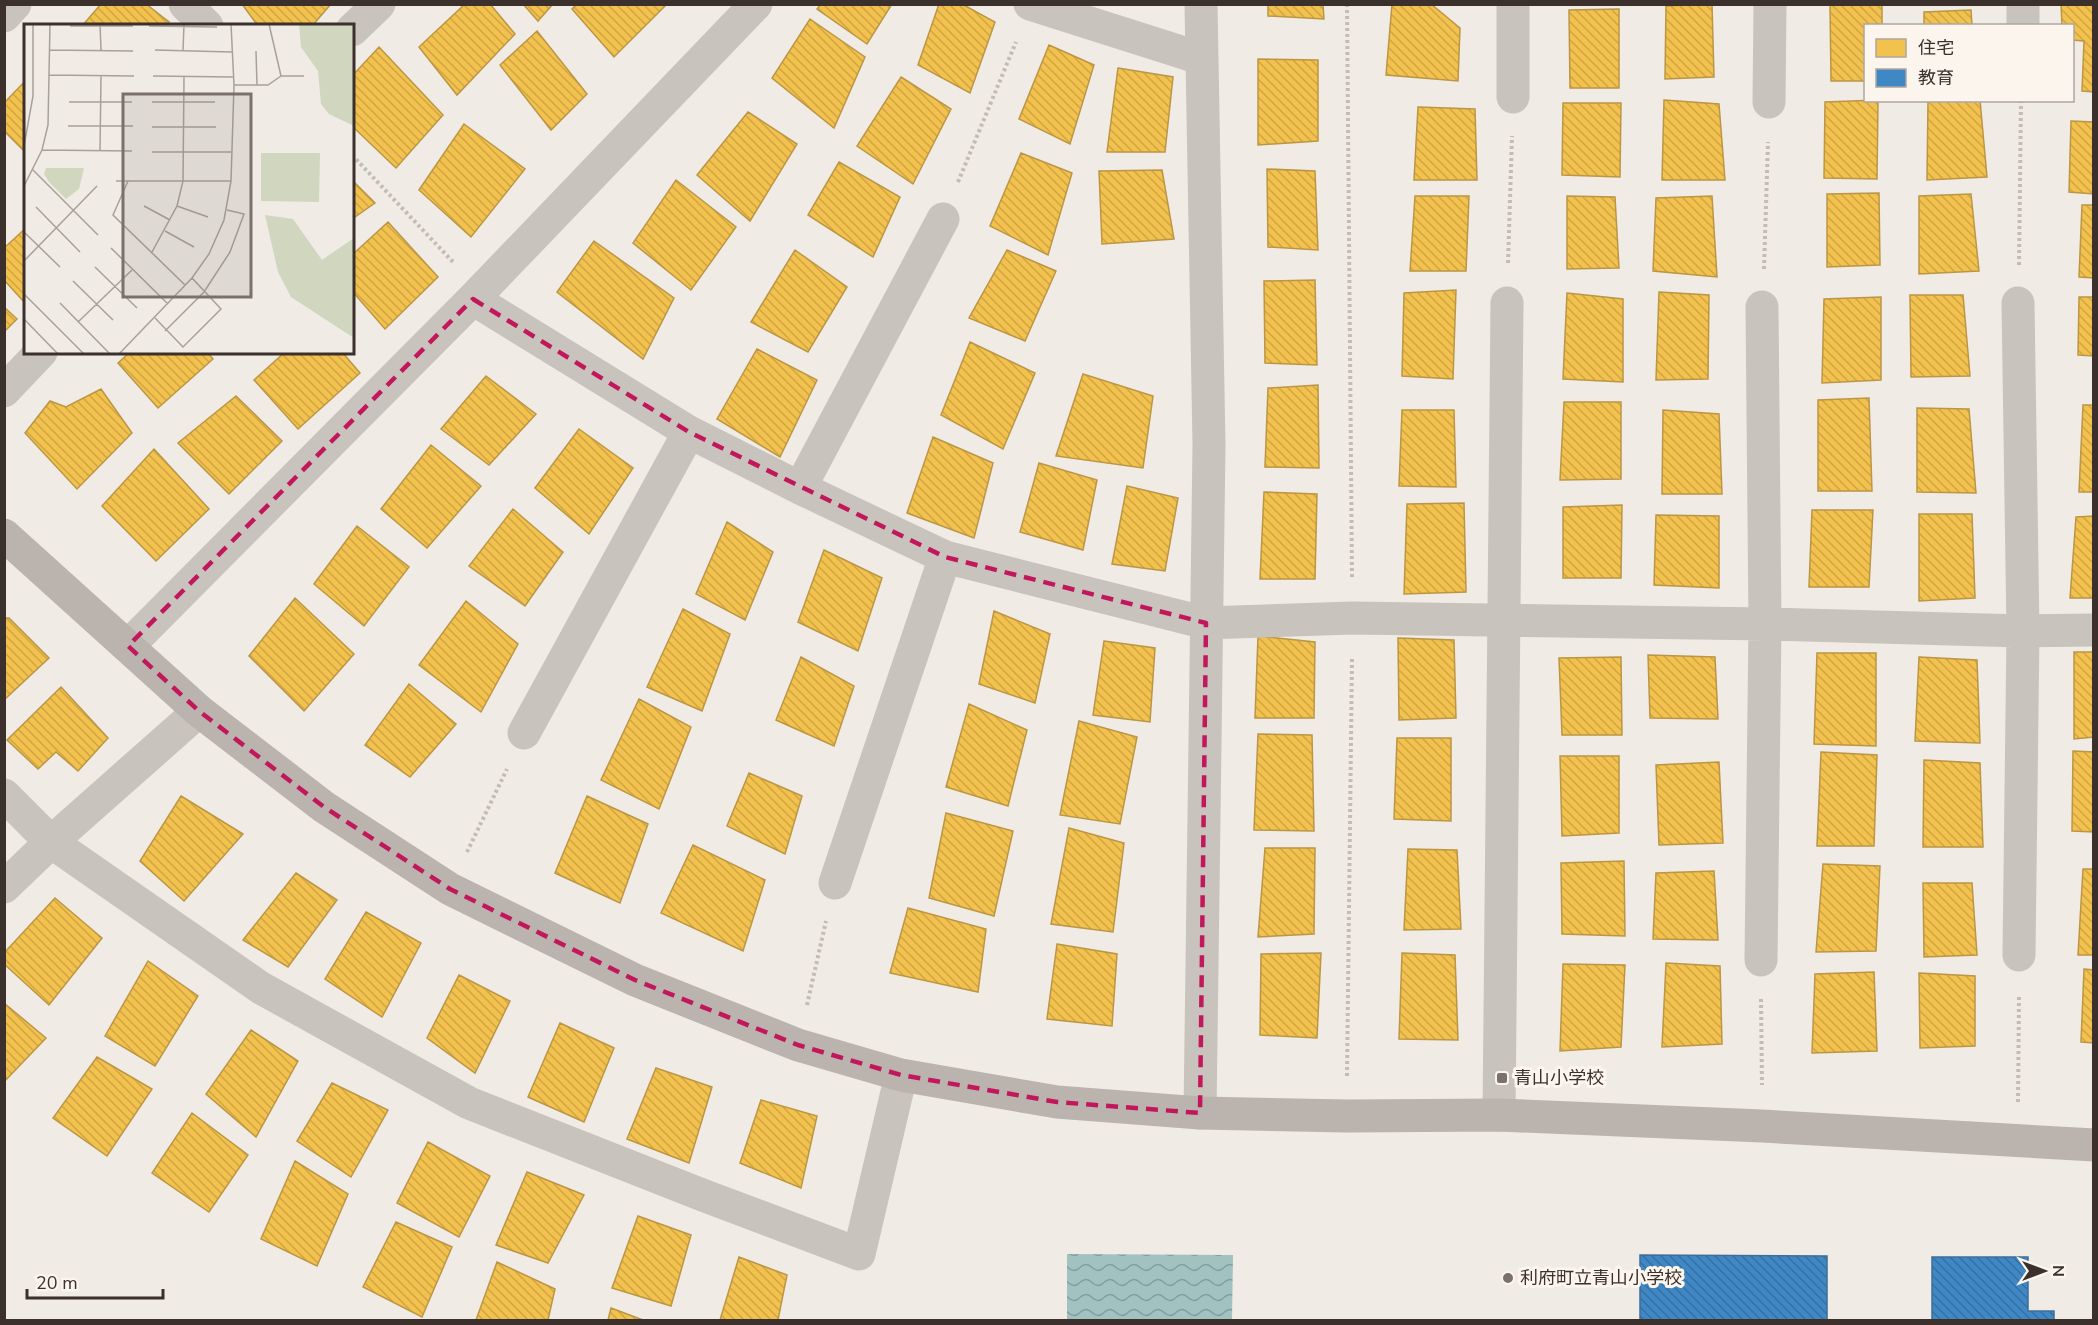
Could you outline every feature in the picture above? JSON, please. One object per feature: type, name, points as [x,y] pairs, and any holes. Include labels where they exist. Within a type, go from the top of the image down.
[{"type":"street","points":[[4,16],[15,4]]},
{"type":"street","points":[[185,4],[205,24]]},
{"type":"street","points":[[354,28],[380,4]]},
{"type":"street","points":[[128,646],[476,295],[756,4]]},
{"type":"street","points":[[1200,4],[1209,445],[1200,1113]]},
{"type":"street","points":[[1513,4],[1513,97]]},
{"type":"street","points":[[1769,102],[1770,4]]},
{"type":"street","points":[[2023,4],[2023,24]]},
{"type":"street","points":[[1031,5],[1200,58]]},
{"type":"street","points":[[800,488],[943,219]]},
{"type":"street","points":[[476,295],[690,432],[800,488],[945,557],[1206,623],[1352,618],[1765,624],[2023,631],[2094,630]]},
{"type":"street","points":[[1499,1115],[1507,303]]},
{"type":"street","points":[[2018,303],[2023,631],[2019,955]]},
{"type":"street","points":[[1761,960],[1765,624],[1762,307]]},
{"type":"street","points":[[4,391],[39,354]]},
{"type":"street","points":[[524,733],[690,432]]},
{"type":"street","points":[[4,535],[199,711],[324,807],[450,889],[635,980],[798,1045],[901,1075],[1057,1102],[1200,1113],[1347,1116],[1499,1115],[1762,1126],[2094,1144]]},
{"type":"street","points":[[835,883],[945,557]]},
{"type":"street","points":[[4,887],[51,842],[199,711]]},
{"type":"street","points":[[4,795],[51,842],[261,988],[469,1103],[859,1254],[901,1075]]},
{"type":"path","points":[[1347,4],[1352,618],[1347,1116]]},
{"type":"path","points":[[943,219],[1031,5]]},
{"type":"path","points":[[1507,303],[1513,97]]},
{"type":"path","points":[[1762,307],[1769,102]]},
{"type":"path","points":[[2018,303],[2021,102]]},
{"type":"path","points":[[354,157],[476,295]]},
{"type":"path","points":[[450,889],[524,733]]},
{"type":"path","points":[[798,1045],[835,883]]},
{"type":"path","points":[[2017,1141],[2019,955]]},
{"type":"path","points":[[1761,960],[1762,1126]]},
{"type":"highlighted area","points":[[473,299],[689,432],[945,557],[1206,623],[1200,1113],[1057,1102],[901,1075],[798,1045],[635,980],[450,889],[324,807],[199,711],[128,646]]},
{"type":"water","points":[[1067,1254],[1233,1255],[1232,1320],[1067,1320]]},
{"type":"building: 住宅","points":[[101,4],[146,4],[169,22],[168,24],[84,24]]},
{"type":"building: 住宅","points":[[242,4],[331,4],[314,24],[257,24]]},
{"type":"building: 住宅","points":[[465,4],[490,4],[515,34],[457,95],[419,47]]},
{"type":"building: 住宅","points":[[523,4],[553,4],[538,21]]},
{"type":"building: 住宅","points":[[577,4],[667,4],[614,57],[572,9]]},
{"type":"building: 住宅","points":[[821,4],[892,4],[867,44],[817,9]]},
{"type":"building: 住宅","points":[[939,4],[962,4],[995,22],[970,93],[918,65]]},
{"type":"building: 住宅","points":[[1268,4],[1323,4],[1324,19],[1268,16]]},
{"type":"building: 住宅","points":[[1392,4],[1431,4],[1460,28],[1458,81],[1386,75]]},
{"type":"building: 住宅","points":[[1712,4],[1714,77],[1665,79],[1666,6]]},
{"type":"building: 住宅","points":[[1830,4],[1882,4],[1882,24],[1864,24],[1864,81],[1831,81]]},
{"type":"building: 住宅","points":[[2061,4],[2094,4],[2094,92],[2082,91],[2084,41],[2074,40],[2074,24],[2062,24]]},
{"type":"building: 住宅","points":[[1619,9],[1619,88],[1570,88],[1569,10]]},
{"type":"building: 住宅","points":[[1971,10],[1972,24],[1924,24],[1924,12]]},
{"type":"building: 住宅","points":[[810,19],[865,57],[834,128],[772,78]]},
{"type":"building: 住宅","points":[[537,31],[587,94],[551,130],[500,65]]},
{"type":"building: 住宅","points":[[1049,45],[1094,65],[1070,144],[1019,119]]},
{"type":"building: 住宅","points":[[379,47],[443,115],[396,168],[354,128],[354,74]]},
{"type":"building: 住宅","points":[[1258,59],[1318,60],[1318,141],[1258,145]]},
{"type":"building: 住宅","points":[[1118,68],[1173,77],[1165,152],[1107,152]]},
{"type":"building: 住宅","points":[[901,77],[951,109],[913,184],[857,146]]},
{"type":"building: 住宅","points":[[24,82],[24,151],[4,131],[4,103]]},
{"type":"building: 住宅","points":[[1664,100],[1719,104],[1725,180],[1662,180]]},
{"type":"building: 住宅","points":[[1825,102],[1878,102],[1877,179],[1824,178]]},
{"type":"building: 住宅","points":[[1928,102],[1980,102],[1987,177],[1927,180]]},
{"type":"building: 住宅","points":[[1563,103],[1621,103],[1620,177],[1562,175]]},
{"type":"building: 住宅","points":[[1418,107],[1475,109],[1477,180],[1414,180]]},
{"type":"building: 住宅","points":[[748,112],[797,144],[750,221],[697,175]]},
{"type":"building: 住宅","points":[[2071,121],[2094,122],[2094,194],[2069,192]]},
{"type":"building: 住宅","points":[[464,124],[525,169],[471,237],[419,190]]},
{"type":"building: 住宅","points":[[1021,153],[1072,173],[1048,255],[990,226]]},
{"type":"building: 住宅","points":[[839,162],[900,197],[873,257],[808,215]]},
{"type":"building: 住宅","points":[[1267,169],[1315,171],[1318,250],[1268,247]]},
{"type":"building: 住宅","points":[[1162,170],[1174,239],[1102,244],[1099,171]]},
{"type":"building: 住宅","points":[[676,180],[736,227],[691,290],[633,243]]},
{"type":"building: 住宅","points":[[354,182],[375,203],[354,218]]},
{"type":"building: 住宅","points":[[1879,193],[1880,265],[1827,267],[1827,194]]},
{"type":"building: 住宅","points":[[1971,194],[1979,271],[1919,274],[1919,196]]},
{"type":"building: 住宅","points":[[1415,196],[1469,196],[1466,271],[1410,271]]},
{"type":"building: 住宅","points":[[1567,196],[1615,197],[1619,268],[1567,269]]},
{"type":"building: 住宅","points":[[1712,196],[1717,277],[1653,271],[1656,198]]},
{"type":"building: 住宅","points":[[2082,205],[2094,205],[2094,278],[2079,277]]},
{"type":"building: 住宅","points":[[388,222],[438,277],[385,329],[354,293],[354,253]]},
{"type":"building: 住宅","points":[[24,230],[24,302],[4,280],[4,248]]},
{"type":"building: 住宅","points":[[594,241],[674,298],[643,359],[557,292]]},
{"type":"building: 住宅","points":[[795,250],[847,287],[808,352],[751,322]]},
{"type":"building: 住宅","points":[[1007,250],[1056,271],[1025,341],[969,318]]},
{"type":"building: 住宅","points":[[1315,280],[1317,365],[1265,363],[1264,281]]},
{"type":"building: 住宅","points":[[1456,290],[1453,379],[1402,376],[1404,293]]},
{"type":"building: 住宅","points":[[1659,292],[1709,295],[1708,379],[1656,380]]},
{"type":"building: 住宅","points":[[1567,293],[1623,299],[1623,382],[1563,379]]},
{"type":"building: 住宅","points":[[1910,295],[1963,295],[1970,376],[1911,377]]},
{"type":"building: 住宅","points":[[1881,297],[1881,380],[1822,383],[1824,299]]},
{"type":"building: 住宅","points":[[2079,297],[2094,297],[2094,356],[2078,355]]},
{"type":"building: 住宅","points":[[4,307],[17,319],[4,332]]},
{"type":"building: 住宅","points":[[970,342],[1035,373],[1003,449],[941,415]]},
{"type":"building: 住宅","points":[[757,349],[817,380],[780,457],[717,419]]},
{"type":"building: 住宅","points":[[128,354],[209,354],[213,359],[158,408],[118,363]]},
{"type":"building: 住宅","points":[[283,354],[344,354],[360,373],[298,429],[254,380]]},
{"type":"building: 住宅","points":[[1083,374],[1153,396],[1143,468],[1056,456]]},
{"type":"building: 住宅","points":[[486,376],[536,414],[489,465],[441,429]]},
{"type":"building: 住宅","points":[[1318,385],[1319,468],[1265,467],[1268,388]]},
{"type":"building: 住宅","points":[[101,389],[132,433],[77,489],[25,433],[50,401],[66,407]]},
{"type":"building: 住宅","points":[[236,396],[282,441],[229,494],[178,443]]},
{"type":"building: 住宅","points":[[1869,398],[1872,491],[1818,491],[1818,400]]},
{"type":"building: 住宅","points":[[1564,402],[1621,402],[1621,479],[1560,480]]},
{"type":"building: 住宅","points":[[2083,405],[2094,405],[2094,492],[2079,492]]},
{"type":"building: 住宅","points":[[1917,408],[1969,409],[1976,493],[1917,492]]},
{"type":"building: 住宅","points":[[1402,410],[1454,410],[1456,487],[1399,486]]},
{"type":"building: 住宅","points":[[1663,410],[1719,414],[1722,494],[1662,494]]},
{"type":"building: 住宅","points":[[579,429],[633,468],[589,534],[535,488]]},
{"type":"building: 住宅","points":[[933,437],[993,463],[974,538],[907,513]]},
{"type":"building: 住宅","points":[[431,445],[481,486],[427,548],[381,509]]},
{"type":"building: 住宅","points":[[154,449],[209,509],[156,561],[102,506]]},
{"type":"building: 住宅","points":[[1039,463],[1097,480],[1083,550],[1020,532]]},
{"type":"building: 住宅","points":[[1127,486],[1178,498],[1165,571],[1112,564]]},
{"type":"building: 住宅","points":[[1264,492],[1317,494],[1315,579],[1260,579]]},
{"type":"building: 住宅","points":[[1464,503],[1466,592],[1404,594],[1407,504]]},
{"type":"building: 住宅","points":[[1622,505],[1621,578],[1563,578],[1563,507]]},
{"type":"building: 住宅","points":[[513,509],[563,552],[525,606],[469,566]]},
{"type":"building: 住宅","points":[[1812,510],[1873,510],[1869,587],[1809,587]]},
{"type":"building: 住宅","points":[[1919,514],[1972,514],[1975,598],[1919,601]]},
{"type":"building: 住宅","points":[[1656,515],[1719,516],[1719,588],[1654,585]]},
{"type":"building: 住宅","points":[[2094,516],[2094,598],[2070,598],[2076,517]]},
{"type":"building: 住宅","points":[[727,522],[773,552],[745,620],[696,594]]},
{"type":"building: 住宅","points":[[357,526],[409,567],[364,626],[314,584]]},
{"type":"building: 住宅","points":[[824,550],[882,578],[858,651],[798,622]]},
{"type":"building: 住宅","points":[[295,598],[354,654],[304,711],[249,656]]},
{"type":"building: 住宅","points":[[466,601],[518,644],[481,712],[419,665]]},
{"type":"building: 住宅","points":[[683,609],[730,634],[702,711],[647,687]]},
{"type":"building: 住宅","points":[[994,611],[1050,634],[1035,703],[979,684]]},
{"type":"building: 住宅","points":[[4,618],[9,618],[49,658],[4,700]]},
{"type":"building: 住宅","points":[[1258,636],[1315,642],[1314,718],[1255,718]]},
{"type":"building: 住宅","points":[[1398,638],[1454,640],[1456,718],[1399,720]]},
{"type":"building: 住宅","points":[[1104,641],[1155,648],[1150,722],[1093,715]]},
{"type":"building: 住宅","points":[[2074,652],[2094,652],[2094,737],[2074,739]]},
{"type":"building: 住宅","points":[[1817,653],[1876,653],[1876,746],[1814,744]]},
{"type":"building: 住宅","points":[[1648,655],[1715,657],[1718,719],[1650,718]]},
{"type":"building: 住宅","points":[[801,657],[854,686],[834,746],[776,720]]},
{"type":"building: 住宅","points":[[1621,657],[1622,735],[1562,735],[1559,658]]},
{"type":"building: 住宅","points":[[1919,657],[1977,660],[1980,743],[1915,741]]},
{"type":"building: 住宅","points":[[409,684],[456,724],[410,777],[365,745]]},
{"type":"building: 住宅","points":[[61,687],[108,738],[78,771],[56,752],[38,769],[7,740]]},
{"type":"building: 住宅","points":[[639,699],[691,727],[659,809],[601,780]]},
{"type":"building: 住宅","points":[[969,704],[1027,730],[1008,806],[946,787]]},
{"type":"building: 住宅","points":[[1079,721],[1137,737],[1120,824],[1060,815]]},
{"type":"building: 住宅","points":[[1258,734],[1312,735],[1314,831],[1254,830]]},
{"type":"building: 住宅","points":[[1397,738],[1451,738],[1451,821],[1394,819]]},
{"type":"building: 住宅","points":[[2073,751],[2094,752],[2094,832],[2072,831]]},
{"type":"building: 住宅","points":[[1821,752],[1877,755],[1874,846],[1817,846]]},
{"type":"building: 住宅","points":[[1560,756],[1619,756],[1619,833],[1562,836]]},
{"type":"building: 住宅","points":[[1924,760],[1980,763],[1983,847],[1923,847]]},
{"type":"building: 住宅","points":[[1719,762],[1723,843],[1659,845],[1656,765]]},
{"type":"building: 住宅","points":[[749,773],[802,796],[785,854],[727,826]]},
{"type":"building: 住宅","points":[[181,796],[243,834],[184,901],[140,861]]},
{"type":"building: 住宅","points":[[587,796],[648,824],[620,903],[555,873]]},
{"type":"building: 住宅","points":[[946,813],[1013,831],[994,916],[929,898]]},
{"type":"building: 住宅","points":[[1069,828],[1124,843],[1113,932],[1051,924]]},
{"type":"building: 住宅","points":[[693,845],[765,880],[743,951],[661,913]]},
{"type":"building: 住宅","points":[[1265,848],[1315,848],[1314,934],[1258,937]]},
{"type":"building: 住宅","points":[[1408,849],[1457,850],[1461,929],[1404,930]]},
{"type":"building: 住宅","points":[[1624,861],[1625,936],[1562,934],[1561,863]]},
{"type":"building: 住宅","points":[[1823,864],[1880,866],[1876,951],[1816,952]]},
{"type":"building: 住宅","points":[[2083,869],[2094,869],[2094,955],[2078,955]]},
{"type":"building: 住宅","points":[[1714,871],[1718,940],[1653,939],[1656,873]]},
{"type":"building: 住宅","points":[[296,873],[337,900],[288,967],[243,940]]},
{"type":"building: 住宅","points":[[1923,883],[1972,883],[1977,955],[1924,957]]},
{"type":"building: 住宅","points":[[55,898],[102,938],[49,1005],[4,964],[4,953]]},
{"type":"building: 住宅","points":[[908,908],[986,929],[978,992],[890,973]]},
{"type":"building: 住宅","points":[[366,912],[421,943],[382,1017],[325,979]]},
{"type":"building: 住宅","points":[[1057,944],[1117,954],[1112,1026],[1047,1019]]},
{"type":"building: 住宅","points":[[1321,953],[1317,1038],[1260,1035],[1261,954]]},
{"type":"building: 住宅","points":[[1402,953],[1455,955],[1458,1040],[1399,1039]]},
{"type":"building: 住宅","points":[[148,961],[198,996],[155,1066],[105,1036]]},
{"type":"building: 住宅","points":[[1666,963],[1720,966],[1722,1044],[1662,1047]]},
{"type":"building: 住宅","points":[[1563,964],[1625,965],[1621,1047],[1560,1051]]},
{"type":"building: 住宅","points":[[2084,969],[2094,970],[2094,1043],[2081,1042]]},
{"type":"building: 住宅","points":[[1874,972],[1877,1051],[1812,1053],[1815,974]]},
{"type":"building: 住宅","points":[[1919,973],[1975,976],[1975,1046],[1920,1048]]},
{"type":"building: 住宅","points":[[459,975],[510,1001],[475,1073],[427,1038]]},
{"type":"building: 住宅","points":[[4,1003],[46,1038],[4,1082]]},
{"type":"building: 住宅","points":[[560,1023],[614,1048],[584,1122],[528,1097]]},
{"type":"building: 住宅","points":[[251,1030],[298,1061],[256,1137],[206,1094]]},
{"type":"building: 住宅","points":[[97,1057],[152,1089],[107,1156],[53,1118]]},
{"type":"building: 住宅","points":[[656,1068],[712,1087],[689,1163],[627,1139]]},
{"type":"building: 住宅","points":[[332,1083],[388,1110],[351,1177],[297,1141]]},
{"type":"building: 住宅","points":[[761,1100],[817,1116],[801,1188],[740,1163]]},
{"type":"building: 住宅","points":[[192,1113],[248,1155],[209,1212],[152,1173]]},
{"type":"building: 住宅","points":[[428,1142],[490,1176],[459,1237],[397,1203]]},
{"type":"building: 住宅","points":[[295,1161],[348,1194],[317,1266],[261,1239]]},
{"type":"building: 住宅","points":[[527,1172],[584,1195],[548,1263],[496,1245]]},
{"type":"building: 住宅","points":[[638,1216],[691,1235],[671,1306],[612,1288]]},
{"type":"building: 住宅","points":[[396,1222],[452,1247],[422,1317],[363,1287]]},
{"type":"building: 住宅","points":[[739,1257],[787,1275],[778,1320],[720,1320]]},
{"type":"building: 住宅","points":[[497,1262],[555,1289],[548,1320],[476,1320]]},
{"type":"building: 住宅","points":[[611,1308],[643,1320],[608,1320]]},
{"type":"building: 教育","points":[[1640,1255],[1827,1256],[1827,1320],[1640,1320]]},
{"type":"building: 教育","points":[[1932,1257],[2028,1257],[2028,1311],[2054,1311],[2054,1320],[1932,1320]]},
{"type":"place","name":"青山小学校","points":[[1502,1078]]},
{"type":"place","name":"利府町立青山小学校","points":[[1508,1278]]}]
